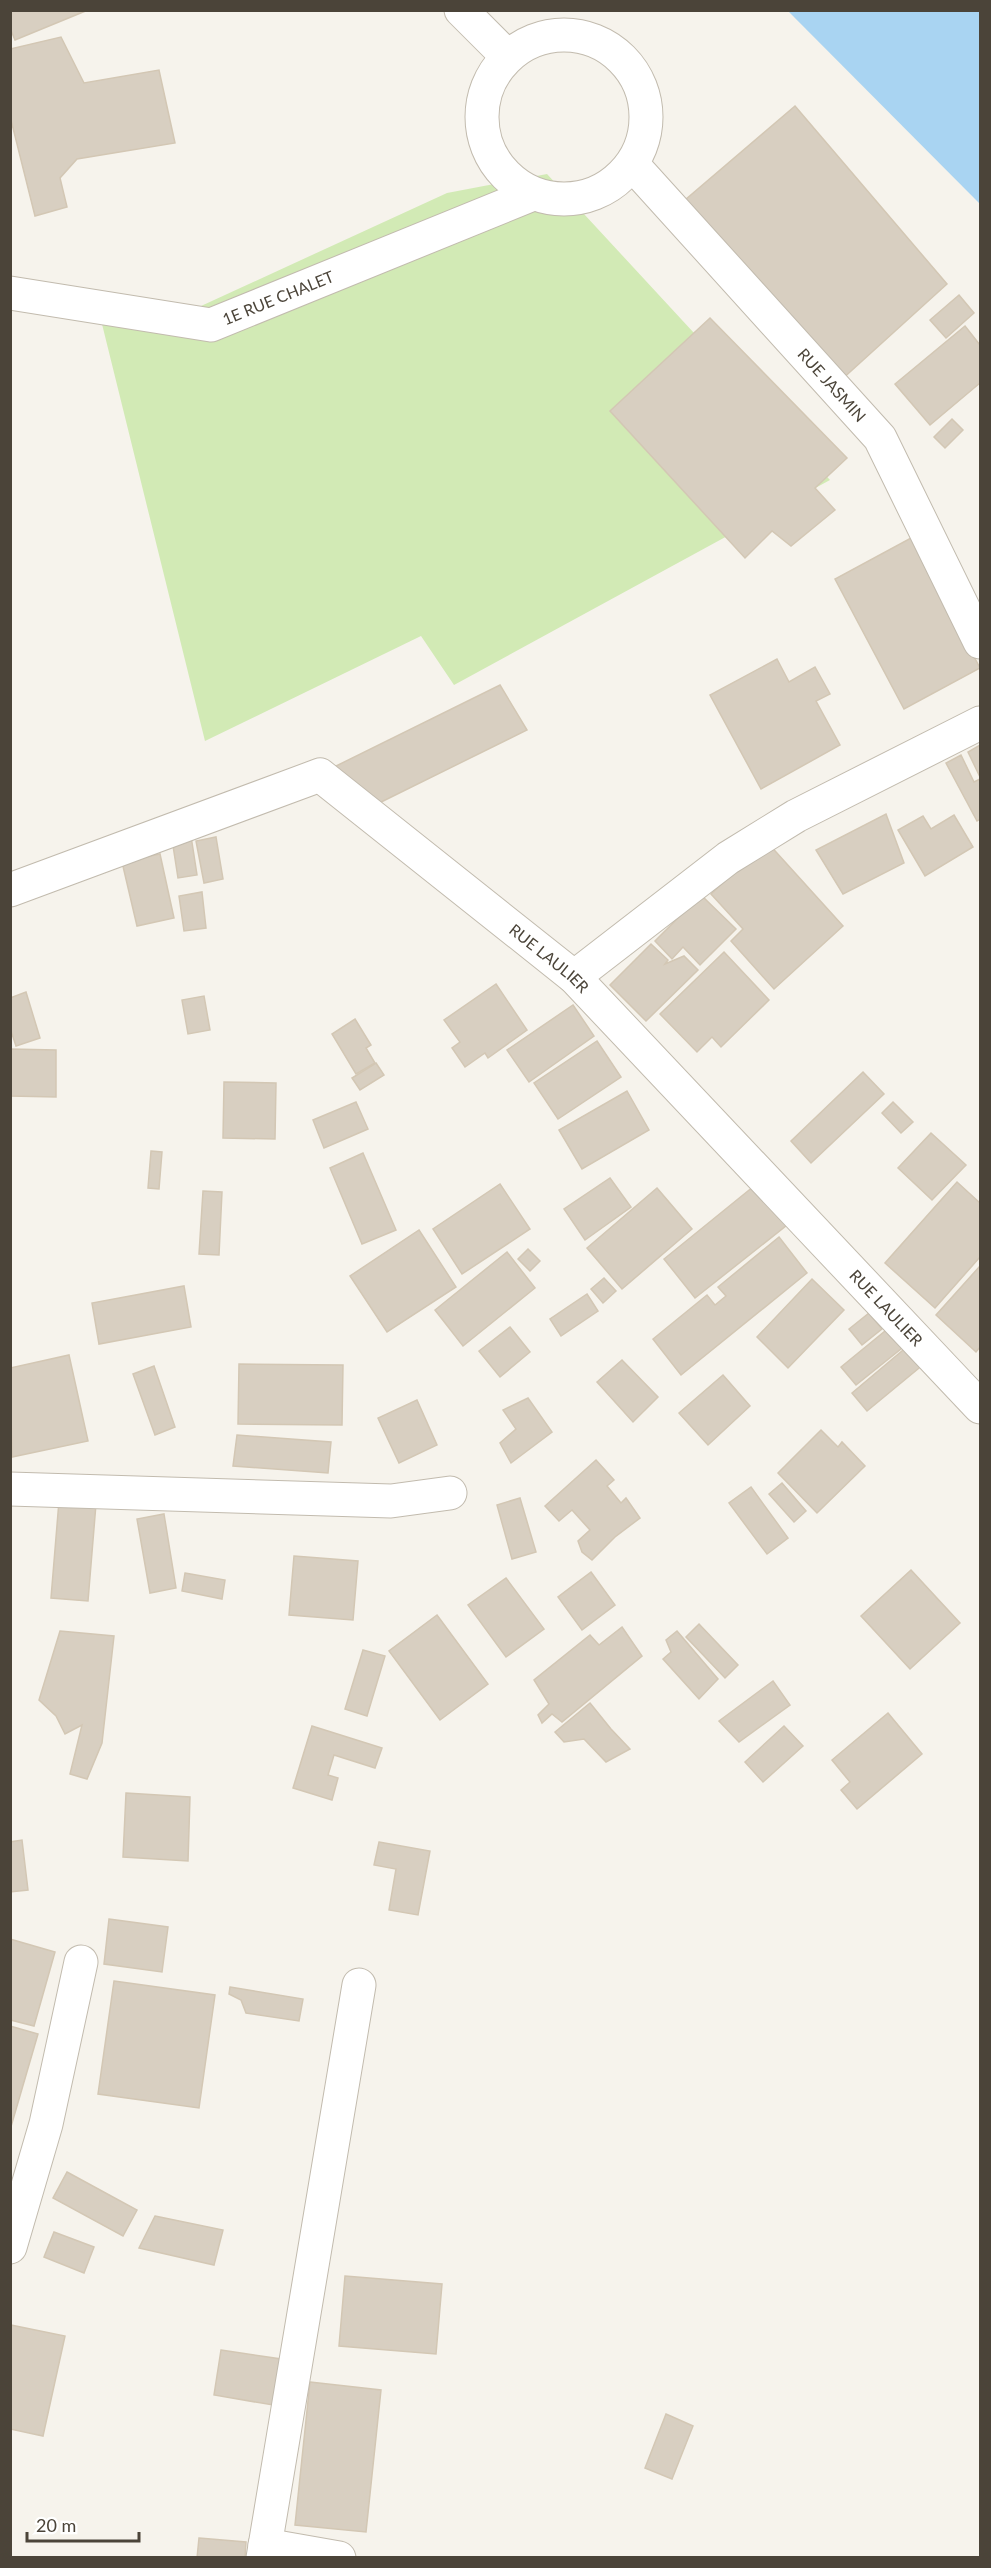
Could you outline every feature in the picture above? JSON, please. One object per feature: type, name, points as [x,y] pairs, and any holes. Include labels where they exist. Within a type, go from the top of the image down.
[{"type":"street","points":[[461,10],[507,56]]},
{"type":"street","points":[[555,34],[582,35],[607,45],[627,63],[642,86],[647,113],[644,140],[633,164],[613,184],[588,196],[560,200],[533,194],[510,180],[492,159],[483,132],[482,105],[491,78],[507,56],[530,41],[555,34]]},
{"type":"street","name":"RUE JASMIN","points":[[633,164],[880,438],[981,642]]},
{"type":"street","name":"1E RUE CHALET","points":[[10,293],[211,325],[533,194]]},
{"type":"street","points":[[574,977],[728,858],[796,816],[981,723]]},
{"type":"street","name":"RUE LAULIER","points":[[10,890],[320,775],[574,977],[981,1407]]},
{"type":"street","points":[[10,1489],[391,1501],[450,1493]]},
{"type":"street","points":[[10,2247],[46,2124],[81,1962]]},
{"type":"street","points":[[339,2558],[264,2551],[360,1985]]},
{"type":"green space","points":[[547,174],[830,480],[454,685],[421,636],[205,741],[101,320],[164,323],[447,193]]},
{"type":"water","points":[[788,11],[980,11],[980,204]]},
{"type":"building","points":[[10,10],[88,10],[15,40],[10,28]]},
{"type":"building","points":[[61,37],[84,83],[159,70],[175,143],[77,159],[60,178],[67,207],[35,216],[10,116],[10,49]]},
{"type":"building","points":[[795,106],[947,284],[829,391],[665,217]]},
{"type":"building","points":[[959,295],[974,313],[946,338],[930,320]]},
{"type":"building","points":[[710,318],[847,458],[815,488],[835,510],[791,546],[772,531],[745,558],[610,411]]},
{"type":"building","points":[[965,326],[980,345],[980,383],[930,425],[895,384]]},
{"type":"building","points":[[952,419],[963,430],[945,448],[934,437]]},
{"type":"building","points":[[911,538],[980,668],[904,709],[835,579]]},
{"type":"building","points":[[777,659],[789,682],[815,667],[830,694],[816,701],[840,745],[761,789],[710,695]]},
{"type":"building","points":[[500,685],[527,730],[371,807],[330,769]]},
{"type":"building","points":[[980,745],[980,777],[968,752]]},
{"type":"building","points":[[961,755],[974,782],[980,779],[980,819],[977,821],[946,763]]},
{"type":"building","points":[[886,814],[904,863],[843,894],[816,850]]},
{"type":"building","points":[[954,815],[973,847],[925,876],[898,830],[923,816],[931,829]]},
{"type":"building","points":[[191,836],[197,875],[178,878],[172,839]]},
{"type":"building","points":[[216,837],[223,879],[204,883],[196,841]]},
{"type":"building","points":[[767,842],[843,926],[774,989],[731,941],[743,929],[711,894]]},
{"type":"building","points":[[160,854],[174,918],[137,926],[122,862]]},
{"type":"building","points":[[202,892],[206,928],[184,931],[179,896]]},
{"type":"building","points":[[701,895],[736,929],[700,965],[683,947],[672,959],[655,941]]},
{"type":"building","points":[[651,944],[668,960],[665,964],[684,956],[698,970],[646,1021],[610,985]]},
{"type":"building","points":[[724,952],[769,1000],[721,1047],[712,1037],[697,1052],[660,1014]]},
{"type":"building","points":[[496,984],[527,1030],[488,1058],[485,1053],[465,1067],[452,1048],[460,1042],[444,1020]]},
{"type":"building","points":[[26,992],[40,1038],[16,1046],[10,1028],[10,998]]},
{"type":"building","points":[[204,996],[210,1030],[188,1034],[182,1000]]},
{"type":"building","points":[[573,1005],[594,1036],[529,1082],[507,1050]]},
{"type":"building","points":[[355,1019],[371,1045],[366,1048],[375,1063],[356,1074],[332,1034]]},
{"type":"building","points":[[597,1041],[621,1077],[558,1119],[534,1083]]},
{"type":"building","points":[[10,1049],[56,1050],[56,1097],[10,1096]]},
{"type":"building","points":[[376,1063],[384,1075],[360,1090],[352,1078]]},
{"type":"building","points":[[863,1072],[884,1094],[811,1163],[791,1141]]},
{"type":"building","points":[[224,1082],[276,1083],[275,1139],[223,1138]]},
{"type":"building","points":[[627,1091],[649,1130],[582,1169],[559,1130]]},
{"type":"building","points":[[356,1102],[368,1129],[324,1148],[313,1120]]},
{"type":"building","points":[[893,1102],[913,1122],[901,1133],[882,1113]]},
{"type":"building","points":[[931,1133],[966,1165],[932,1200],[898,1168]]},
{"type":"building","points":[[151,1151],[162,1152],[159,1189],[148,1188]]},
{"type":"building","points":[[363,1153],[396,1230],[362,1244],[330,1168]]},
{"type":"building","points":[[610,1178],[631,1207],[585,1240],[564,1209]]},
{"type":"building","points":[[759,1182],[791,1222],[695,1298],[664,1259]]},
{"type":"building","points":[[957,1182],[980,1203],[980,1257],[935,1308],[885,1263]]},
{"type":"building","points":[[500,1184],[530,1229],[462,1274],[433,1229]]},
{"type":"building","points":[[657,1188],[692,1229],[622,1289],[587,1248]]},
{"type":"building","points":[[203,1191],[222,1192],[219,1255],[199,1254]]},
{"type":"building","points":[[419,1230],[456,1287],[387,1332],[350,1276]]},
{"type":"building","points":[[779,1237],[807,1273],[681,1375],[653,1339],[707,1295],[715,1305],[726,1296],[718,1287]]},
{"type":"building","points":[[528,1249],[540,1261],[530,1271],[518,1259]]},
{"type":"building","points":[[507,1252],[535,1288],[463,1346],[435,1310]]},
{"type":"building","points":[[980,1266],[980,1347],[976,1352],[936,1315]]},
{"type":"building","points":[[604,1278],[616,1291],[603,1303],[591,1289]]},
{"type":"building","points":[[812,1279],[844,1310],[788,1368],[757,1337]]},
{"type":"building","points":[[184,1286],[191,1327],[99,1344],[92,1303]]},
{"type":"building","points":[[587,1294],[598,1311],[561,1336],[550,1319]]},
{"type":"building","points":[[869,1313],[882,1329],[862,1345],[849,1329]]},
{"type":"building","points":[[896,1322],[911,1341],[856,1385],[841,1367]]},
{"type":"building","points":[[510,1327],[530,1352],[500,1377],[479,1351]]},
{"type":"building","points":[[909,1345],[924,1364],[867,1411],[852,1393]]},
{"type":"building","points":[[69,1355],[88,1441],[12,1457],[10,1368]]},
{"type":"building","points":[[622,1360],[658,1397],[633,1422],[597,1382]]},
{"type":"building","points":[[239,1364],[343,1365],[342,1425],[238,1424]]},
{"type":"building","points":[[154,1366],[175,1427],[155,1435],[133,1374]]},
{"type":"building","points":[[723,1375],[750,1406],[708,1445],[679,1413]]},
{"type":"building","points":[[528,1398],[552,1432],[511,1463],[500,1443],[516,1429],[503,1410]]},
{"type":"building","points":[[417,1400],[437,1445],[399,1463],[378,1418]]},
{"type":"building","points":[[821,1430],[838,1447],[842,1442],[865,1466],[817,1513],[778,1473]]},
{"type":"building","points":[[237,1435],[331,1442],[328,1473],[233,1466]]},
{"type":"building","points":[[596,1460],[614,1480],[607,1486],[621,1503],[626,1498],[640,1518],[615,1537],[592,1560],[582,1552],[578,1541],[590,1530],[572,1510],[559,1521],[545,1506]]},
{"type":"building","points":[[782,1483],[806,1511],[794,1522],[769,1494]]},
{"type":"building","points":[[751,1487],[788,1538],[767,1554],[729,1503]]},
{"type":"building","points":[[520,1498],[536,1552],[512,1559],[497,1505]]},
{"type":"building","points":[[59,1501],[96,1504],[88,1601],[51,1598]]},
{"type":"building","points":[[164,1514],[176,1588],[150,1593],[137,1519]]},
{"type":"building","points":[[294,1556],[358,1561],[353,1620],[289,1615]]},
{"type":"building","points":[[911,1570],[960,1623],[910,1669],[861,1616]]},
{"type":"building","points":[[591,1572],[615,1605],[582,1630],[558,1597]]},
{"type":"building","points":[[185,1573],[225,1580],[222,1599],[182,1591]]},
{"type":"building","points":[[506,1578],[544,1629],[506,1657],[468,1605]]},
{"type":"building","points":[[437,1615],[488,1684],[440,1720],[389,1651]]},
{"type":"building","points":[[699,1624],[738,1665],[725,1678],[686,1637]]},
{"type":"building","points":[[622,1627],[642,1656],[562,1722],[552,1714],[542,1723],[538,1715],[549,1704],[534,1680],[590,1635],[599,1645]]},
{"type":"building","points":[[60,1631],[114,1636],[102,1743],[87,1779],[70,1774],[82,1725],[65,1734],[56,1716],[39,1700]]},
{"type":"building","points":[[677,1631],[718,1679],[699,1699],[663,1659],[671,1652],[666,1640]]},
{"type":"building","points":[[363,1650],[385,1656],[367,1716],[345,1709]]},
{"type":"building","points":[[773,1681],[790,1705],[739,1742],[719,1721]]},
{"type":"building","points":[[590,1703],[630,1749],[606,1762],[584,1739],[564,1742],[555,1732]]},
{"type":"building","points":[[888,1713],[922,1754],[857,1809],[841,1790],[850,1782],[832,1760]]},
{"type":"building","points":[[312,1726],[382,1748],[375,1768],[334,1755],[328,1775],[338,1778],[332,1800],[293,1788]]},
{"type":"building","points":[[784,1726],[803,1746],[763,1782],[745,1762]]},
{"type":"building","points":[[126,1793],[190,1797],[188,1861],[123,1857]]},
{"type":"building","points":[[22,1840],[28,1890],[10,1892],[10,1842]]},
{"type":"building","points":[[379,1842],[430,1851],[418,1915],[389,1910],[396,1869],[374,1865]]},
{"type":"building","points":[[109,1919],[168,1927],[162,1972],[104,1964]]},
{"type":"building","points":[[10,1939],[55,1952],[34,2026],[10,2020]]},
{"type":"building","points":[[114,1981],[215,1995],[199,2108],[98,2094]]},
{"type":"building","points":[[230,1987],[303,1999],[299,2021],[246,2013],[241,2000],[229,1994]]},
{"type":"building","points":[[10,2026],[38,2034],[10,2130]]},
{"type":"building","points":[[67,2172],[137,2210],[123,2236],[53,2198]]},
{"type":"building","points":[[155,2216],[223,2230],[214,2265],[139,2248]]},
{"type":"building","points":[[54,2232],[94,2247],[84,2273],[44,2257]]},
{"type":"building","points":[[345,2276],[442,2284],[436,2354],[339,2346]]},
{"type":"building","points":[[11,2325],[65,2336],[43,2436],[10,2429]]},
{"type":"building","points":[[221,2350],[281,2359],[273,2405],[214,2395]]},
{"type":"building","points":[[310,2382],[381,2390],[366,2532],[295,2525]]},
{"type":"building","points":[[666,2414],[693,2426],[672,2479],[645,2468]]},
{"type":"building","points":[[199,2538],[246,2542],[245,2558],[197,2558]]}]
